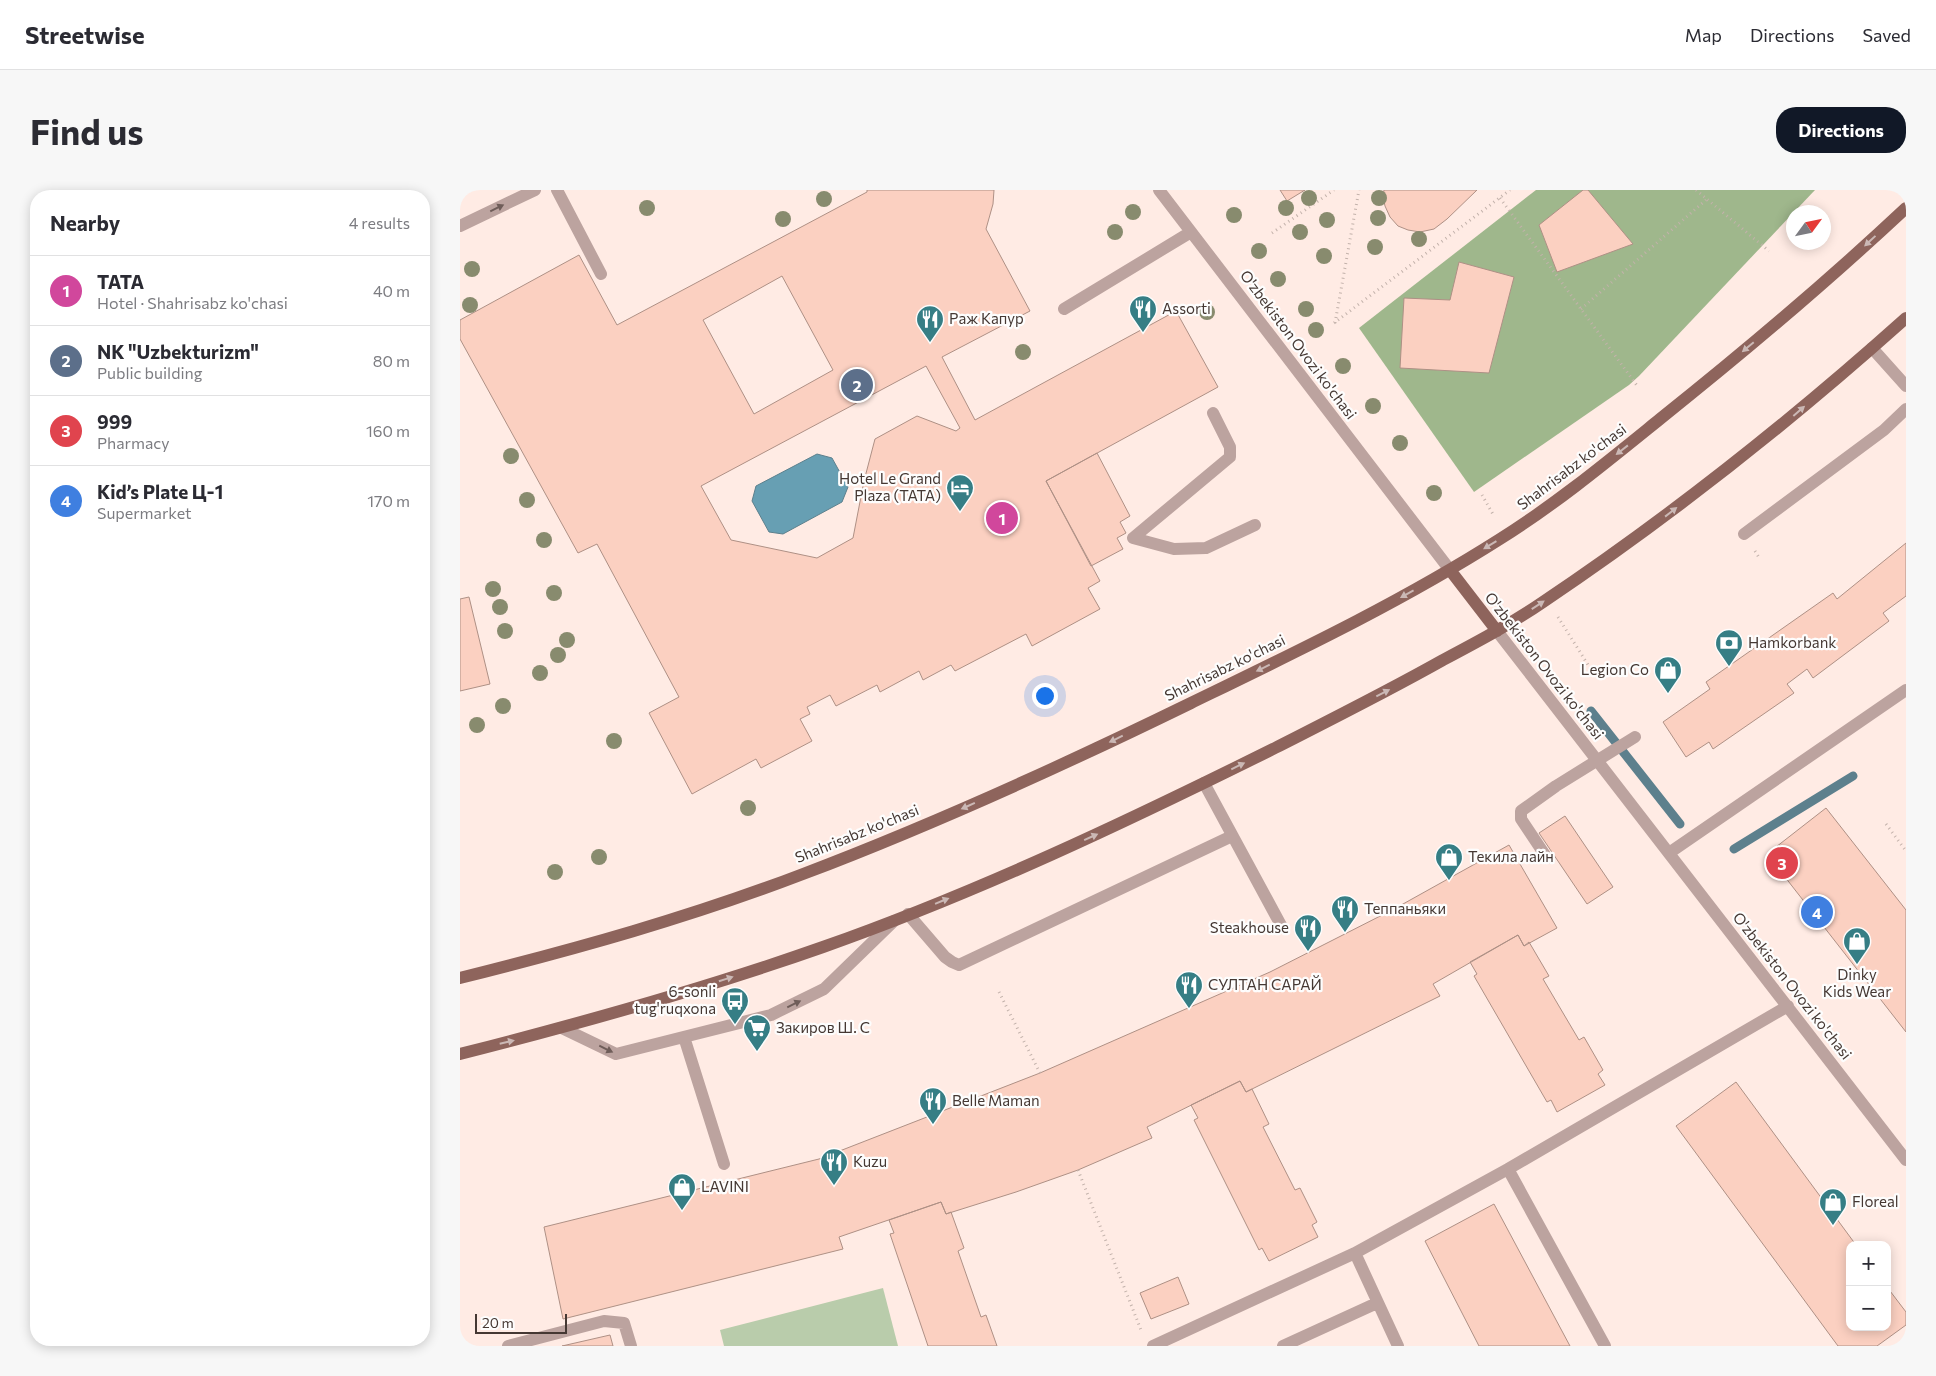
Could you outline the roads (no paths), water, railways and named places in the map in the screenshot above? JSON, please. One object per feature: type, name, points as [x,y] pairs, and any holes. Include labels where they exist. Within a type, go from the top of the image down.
[{"type":"main road","name":"Shahrisabz ko'chasi","points":[[460,978],[624,934],[800,875],[943,817],[1085,754],[1364,618],[1450,570],[1505,536],[1622,450],[1791,311],[1906,208]]},
{"type":"main road","points":[[460,1054],[672,997],[824,947],[902,917],[970,890],[1084,840],[1204,783],[1404,682],[1497,630],[1547,599],[1665,517],[1792,417],[1906,318]]},
{"type":"main road","name":"O'zbekiston Ovozi ko'chasi","points":[[1450,570],[1497,630]]},
{"type":"street","points":[[460,226],[535,190]]},
{"type":"street","points":[[557,190],[601,274]]},
{"type":"street","name":"O'zbekiston Ovozi ko'chasi","points":[[1159,190],[1450,570]]},
{"type":"street","points":[[1064,309],[1191,232]]},
{"type":"street","points":[[1872,348],[1906,386]]},
{"type":"street","points":[[1744,534],[1884,430],[1906,410]]},
{"type":"street","points":[[1214,413],[1230,447],[1230,457],[1133,538],[1174,549],[1206,548],[1255,525]]},
{"type":"street","name":"O'zbekiston Ovozi ko'chasi","points":[[1497,630],[1906,1160]]},
{"type":"street","points":[[1669,853],[1906,690]]},
{"type":"street","points":[[1547,858],[1521,819],[1521,810],[1635,737]]},
{"type":"street","points":[[1204,783],[1282,927]]},
{"type":"street","points":[[562,1028],[616,1054],[654,1046],[771,1015],[824,989],[902,917],[945,957],[959,965],[1232,836]]},
{"type":"street","points":[[1148,1341],[1355,1253],[1508,1169],[1788,1006]]},
{"type":"street","points":[[684,1037],[724,1164]]},
{"type":"street","points":[[1508,1169],[1605,1346]]},
{"type":"street","points":[[1355,1253],[1398,1346]]},
{"type":"street","points":[[1283,1346],[1377,1303]]},
{"type":"street","points":[[508,1346],[604,1321],[624,1323],[631,1346]]},
{"type":"water","points":[[817,454],[832,458],[848,487],[842,502],[783,534],[769,532],[752,501],[756,486]]},
{"type":"waterway","points":[[1591,711],[1680,824]]},
{"type":"waterway","points":[[1734,849],[1853,776]]},
{"type":"place","name":"Assorti","points":[[1143,333]]},
{"type":"place","name":"Раж Капур","points":[[930,343]]},
{"type":"place","name":"NK \"Uzbekturizm\"","points":[[857,385]]},
{"type":"place","name":"Hotel Le Grand Plaza (TATA)","points":[[960,512]]},
{"type":"place","name":"ТАТА","points":[[1002,518]]},
{"type":"place","name":"Hamkorbank","points":[[1729,667]]},
{"type":"place","name":"Legion Co","points":[[1668,694]]},
{"type":"place","name":"999","points":[[1782,863]]},
{"type":"place","name":"Текила лайн","points":[[1449,881]]},
{"type":"place","name":"Kid’s Plate Ц-1","points":[[1817,912]]},
{"type":"place","name":"Теппаньяки","points":[[1345,933]]},
{"type":"place","name":"Steakhouse","points":[[1308,952]]},
{"type":"place","name":"Dinky Kids Wear","points":[[1857,965]]},
{"type":"place","name":"СУЛТАН САРАЙ","points":[[1189,1009]]},
{"type":"place","name":"6-sonli tug'ruqxona","points":[[735,1025]]},
{"type":"place","name":"Закиров Ш. С","points":[[757,1052]]},
{"type":"place","name":"Belle Maman","points":[[933,1125]]},
{"type":"place","name":"Kuzu","points":[[834,1186]]},
{"type":"place","name":"LAVINI","points":[[682,1211]]},
{"type":"place","name":"Floreal","points":[[1833,1226]]}]
